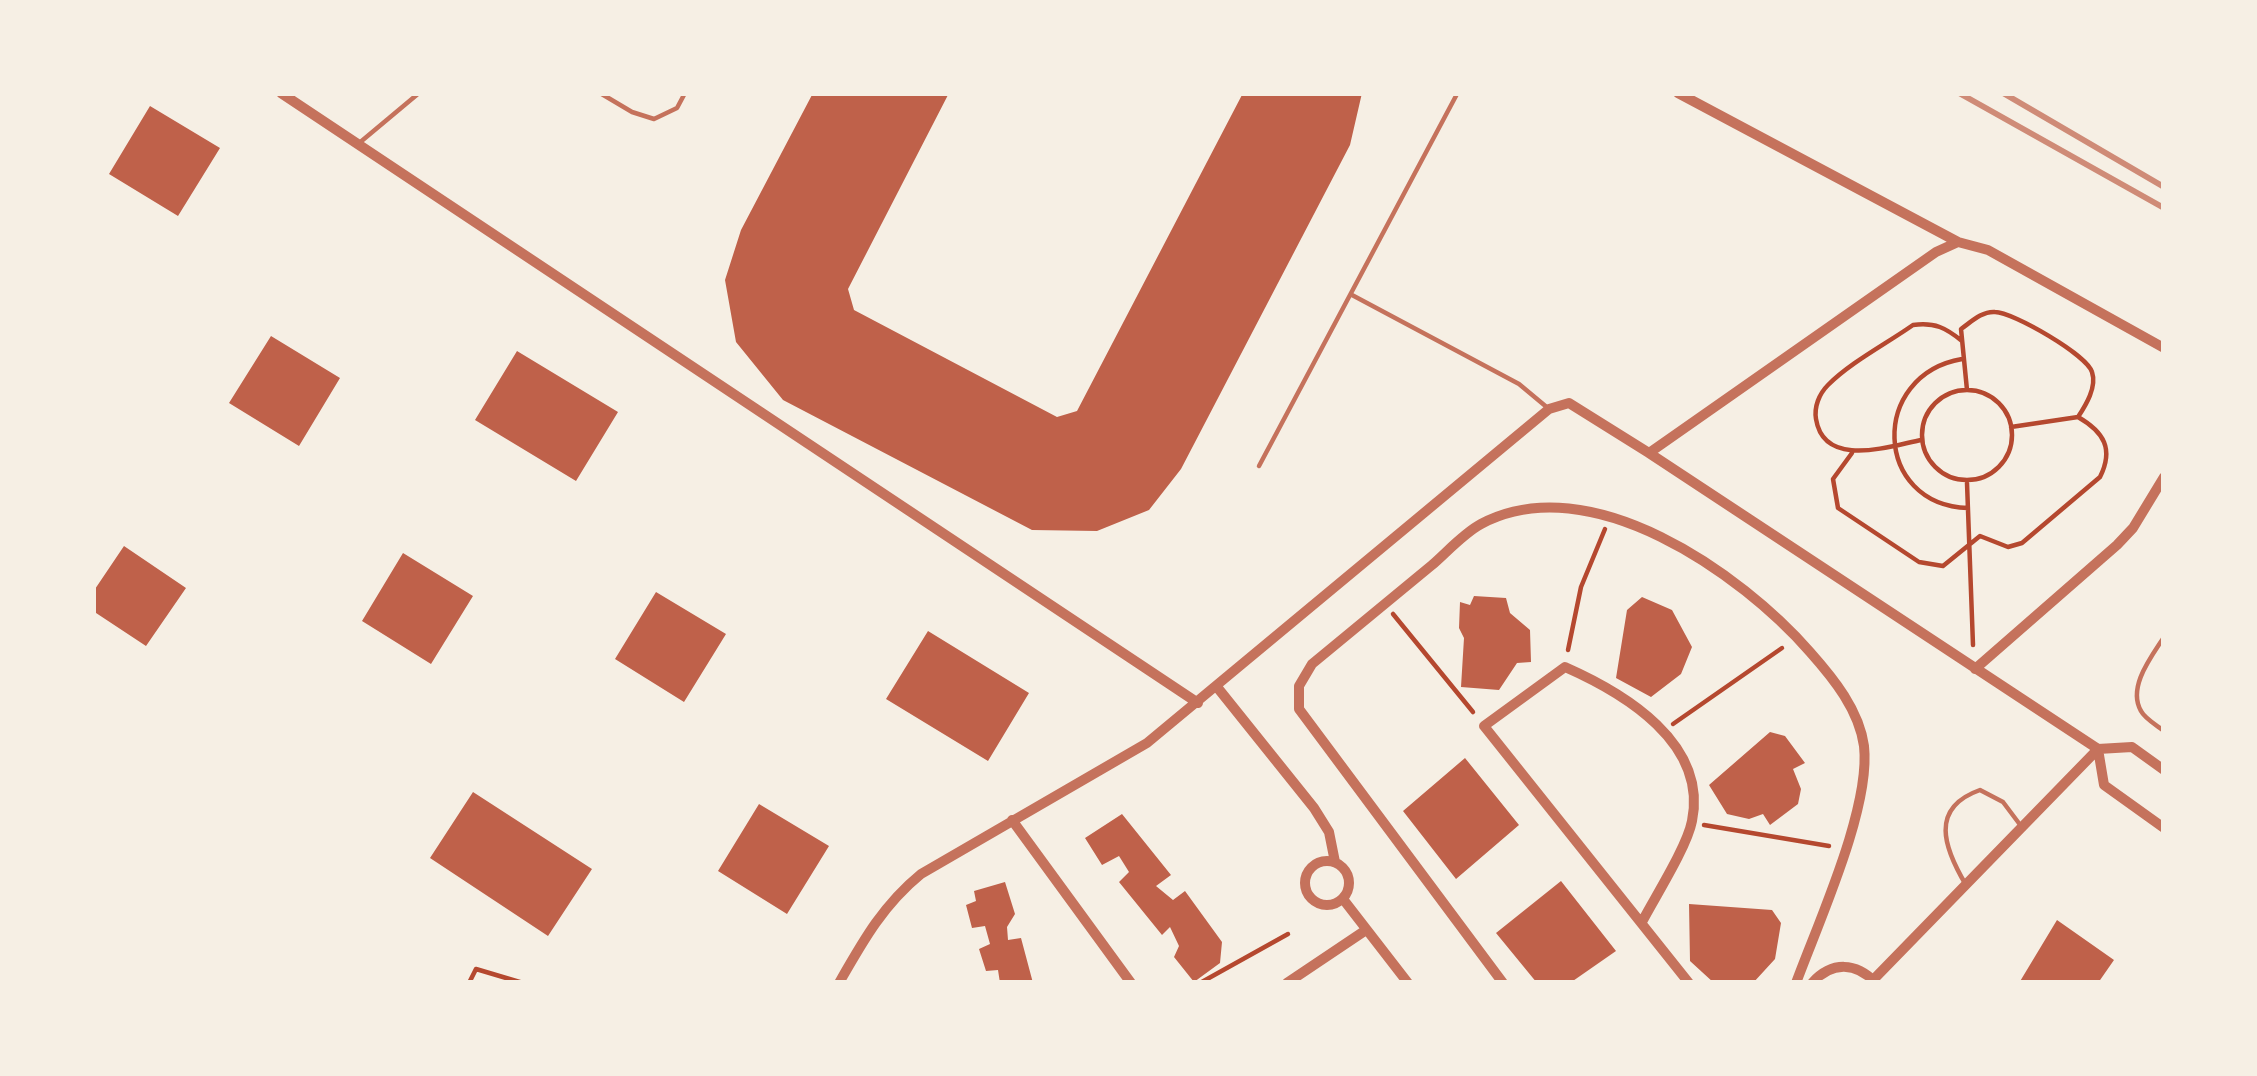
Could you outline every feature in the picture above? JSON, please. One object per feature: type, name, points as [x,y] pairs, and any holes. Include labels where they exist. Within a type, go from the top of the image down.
[{"type":"street","points":[[281,93],[1198,703]]},
{"type":"street","points":[[1678,93],[1958,242],[1988,250],[2164,348]]},
{"type":"street","points":[[1649,453],[1936,252],[1958,242]]},
{"type":"street","points":[[839,983],[893,896],[921,874],[1147,743],[1549,409],[1568,404],[2098,749],[2132,747],[2164,770]]},
{"type":"street","points":[[1975,669],[2133,528],[2164,477]]},
{"type":"street","points":[[1503,983],[1299,709],[1298,686],[1312,664],[1481,524],[1523,512],[1563,509],[1609,518],[1665,539],[1719,569],[1797,637],[1856,716],[1864,749],[1858,800],[1796,983]]},
{"type":"street","points":[[1642,922],[1693,823],[1693,790],[1684,762],[1664,730],[1603,683],[1564,667],[1484,725],[1690,983]]},
{"type":"street","points":[[1217,687],[1329,832],[1335,862],[1349,879],[1342,899],[1329,905],[1315,902],[1305,884],[1314,865],[1335,862]]},
{"type":"street","points":[[1812,983],[1838,966],[1864,971],[1875,981],[2098,749]]},
{"type":"street","points":[[2098,749],[2104,785],[2164,828]]},
{"type":"street","points":[[1012,820],[1131,983]]},
{"type":"street","points":[[1342,899],[1408,983]]},
{"type":"street","points":[[1287,983],[1366,930]]},
{"type":"lane","points":[[358,144],[419,93]]},
{"type":"lane","points":[[600,93],[654,119],[677,108],[685,93]]},
{"type":"lane","points":[[1259,466],[1457,94]]},
{"type":"lane","points":[[1352,295],[1519,384],[1549,409]]},
{"type":"lane","points":[[2164,637],[2143,672],[2137,693],[2141,712],[2164,731]]},
{"type":"lane","points":[[1966,885],[1950,858],[1946,836],[1949,812],[1962,796],[1981,790],[2003,802],[2022,827]]},
{"type":"path","points":[[1967,389],[1961,329],[1995,311],[2072,350],[2093,373],[2092,390],[2078,417]]},
{"type":"path","points":[[1922,440],[1852,453],[1829,443],[1819,428],[1817,401],[1827,386],[1913,326],[1928,323],[1946,328],[1962,341]]},
{"type":"path","points":[[1964,359],[1932,368],[1912,383],[1900,404],[1894,445],[1906,477],[1922,492],[1939,502],[1968,508]]},
{"type":"path","points":[[1967,389],[1998,402],[2012,427],[2006,459],[1996,470],[1967,481],[1940,472],[1929,461],[1922,440],[1923,420],[1930,407],[1941,397],[1967,389]]},
{"type":"path","points":[[1852,453],[1833,479],[1838,508],[1929,567],[1954,561],[1980,536],[2008,547],[2022,544],[2100,477],[2107,463],[2107,448],[2095,426],[2078,417],[2012,427]]},
{"type":"path","points":[[1967,481],[1975,669]]},
{"type":"path","points":[[1564,667],[1581,586],[1609,518]]},
{"type":"path","points":[[1384,604],[1484,725]]},
{"type":"path","points":[[1664,730],[1797,637]]},
{"type":"path","points":[[1693,823],[1844,849]]},
{"type":"path","points":[[1200,983],[1288,934]]},
{"type":"path","points":[[469,983],[476,969],[524,983]]},
{"type":"building","points":[[813,93],[949,93],[848,289],[854,310],[1057,417],[1077,411],[1243,93],[1362,93],[1350,145],[1181,469],[1149,510],[1097,531],[1032,530],[783,400],[736,342],[725,280],[741,230]]},
{"type":"building","points":[[150,106],[220,148],[178,216],[109,174]]},
{"type":"building","points":[[271,336],[340,378],[299,446],[229,403]]},
{"type":"building","points":[[517,351],[618,412],[576,481],[475,420]]},
{"type":"building","points":[[124,546],[186,588],[146,646],[93,611],[93,592]]},
{"type":"building","points":[[403,553],[473,596],[431,664],[362,621]]},
{"type":"building","points":[[656,592],[726,634],[684,702],[615,659]]},
{"type":"building","points":[[1474,596],[1506,598],[1510,613],[1530,630],[1531,662],[1517,663],[1499,690],[1461,687],[1460,602],[1470,605]]},
{"type":"building","points":[[1642,597],[1672,610],[1692,647],[1681,674],[1651,697],[1616,678],[1627,610]]},
{"type":"building","points":[[928,631],[1029,693],[988,761],[886,699]]},
{"type":"building","points":[[1770,732],[1785,736],[1805,763],[1793,769],[1801,789],[1798,804],[1770,825],[1763,814],[1749,819],[1727,814],[1709,785]]},
{"type":"building","points":[[1465,758],[1519,825],[1456,879],[1403,811]]},
{"type":"building","points":[[473,792],[592,869],[548,936],[430,858]]},
{"type":"building","points":[[759,804],[829,846],[787,914],[718,871]]},
{"type":"building","points":[[1122,814],[1171,875],[1156,886],[1173,900],[1185,891],[1222,942],[1220,963],[1194,982],[1174,957],[1179,946],[1170,927],[1162,935],[1119,882],[1129,872],[1119,856],[1102,865],[1085,838]]},
{"type":"building","points":[[1561,881],[1616,951],[1570,983],[1537,983],[1496,933]]},
{"type":"building","points":[[1005,882],[1015,914],[1007,927],[1008,940],[1021,938],[1033,983],[1000,983],[998,970],[986,971],[979,949],[990,944],[985,926],[972,928],[966,905],[976,901],[974,891]]},
{"type":"building","points":[[1689,904],[1772,910],[1781,923],[1775,959],[1753,983],[1714,983],[1690,961]]},
{"type":"building","points":[[2057,920],[2114,960],[2098,983],[2019,983]]},
{"type":"railway","points":[[1959,93],[2164,208]]},
{"type":"railway","points":[[2003,93],[2164,187]]}]
